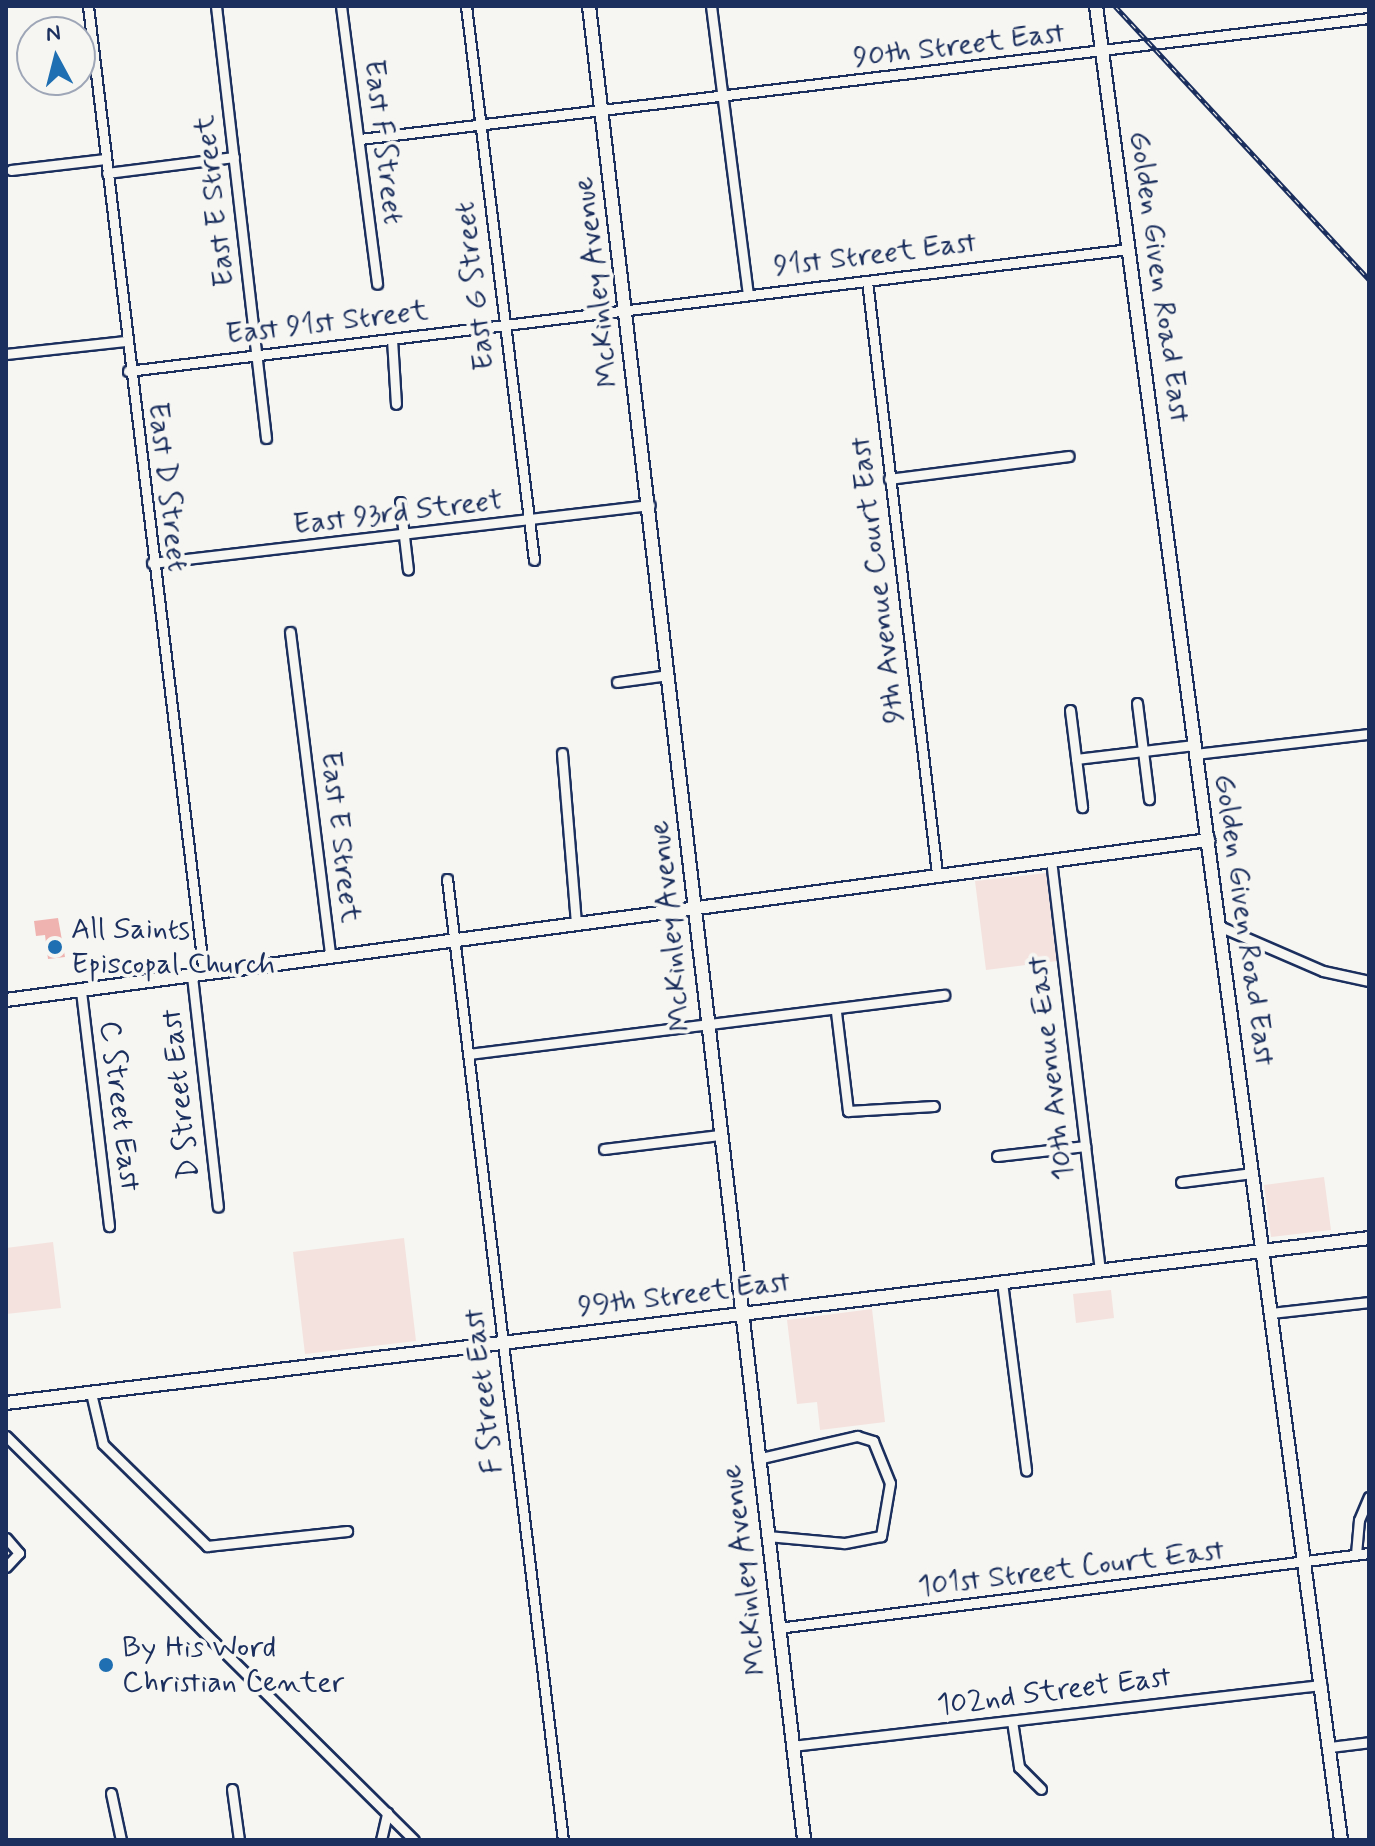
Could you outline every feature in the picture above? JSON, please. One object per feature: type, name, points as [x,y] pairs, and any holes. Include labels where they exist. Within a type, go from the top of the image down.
[{"type":"street","name":"East D Street","points":[[88,6],[198,975]]},
{"type":"street","name":"East E Street","points":[[216,6],[266,438]]},
{"type":"street","name":"East F Street","points":[[341,6],[377,284]]},
{"type":"street","name":"East G Street","points":[[466,6],[534,560]]},
{"type":"street","name":"McKinley Avenue","points":[[589,6],[650,505],[719,1135],[804,1840]]},
{"type":"street","points":[[711,6],[748,294]]},
{"type":"street","name":"Golden Given Road East","points":[[1096,6],[1341,1840]]},
{"type":"street","name":"90th Street East","points":[[360,139],[603,113],[1369,18]]},
{"type":"street","points":[[107,173],[234,157]]},
{"type":"street","points":[[11,170],[105,159]]},
{"type":"street","name":"91st Street East","points":[[626,310],[1129,249]]},
{"type":"street","name":"9th Avenue Court East","points":[[867,281],[937,873]]},
{"type":"street","name":"East 91st Street","points":[[128,371],[626,310]]},
{"type":"street","points":[[392,339],[396,404]]},
{"type":"street","points":[[6,354],[125,341]]},
{"type":"street","points":[[889,479],[1069,456]]},
{"type":"street","points":[[400,502],[408,570]]},
{"type":"street","name":"East 93rd Street","points":[[152,563],[404,537],[650,505]]},
{"type":"street","name":"East E Street","points":[[290,632],[330,952]]},
{"type":"street","points":[[617,682],[668,675]]},
{"type":"street","points":[[1137,703],[1149,799]]},
{"type":"street","points":[[1070,710],[1082,807]]},
{"type":"street","points":[[1076,759],[1369,734]]},
{"type":"street","points":[[562,753],[576,923]]},
{"type":"street","points":[[6,1000],[198,975],[330,952],[696,908],[937,873],[1208,840]]},
{"type":"street","name":"10th Avenue East","points":[[1051,860],[1100,1270]]},
{"type":"street","points":[[447,879],[455,937]]},
{"type":"street","points":[[1219,926],[1323,971],[1369,981]]},
{"type":"street","name":"F Street East","points":[[455,937],[563,1840]]},
{"type":"street","name":"D Street East","points":[[198,975],[218,1207]]},
{"type":"street","name":"C Street East","points":[[81,991],[109,1226]]},
{"type":"street","points":[[469,1054],[836,1012],[944,995]]},
{"type":"street","points":[[836,1012],[848,1111],[934,1106]]},
{"type":"street","points":[[604,1149],[719,1135]]},
{"type":"street","points":[[997,1156],[1085,1146]]},
{"type":"street","points":[[1181,1182],[1252,1173]]},
{"type":"street","name":"99th Street East","points":[[6,1403],[1369,1238]]},
{"type":"street","points":[[1002,1282],[1026,1470]]},
{"type":"street","points":[[1271,1313],[1369,1302]]},
{"type":"street","points":[[91,1393],[103,1444],[207,1546],[347,1531]]},
{"type":"street","points":[[6,1436],[414,1840]]},
{"type":"street","points":[[757,1459],[857,1436],[873,1441],[890,1483],[881,1536],[844,1543],[767,1536]]},
{"type":"street","points":[[1356,1554],[1359,1520],[1369,1497]]},
{"type":"street","points":[[6,1538],[19,1553],[6,1567]]},
{"type":"street","name":"101st Street Court East","points":[[778,1628],[1304,1566],[1369,1553]]},
{"type":"street","name":"102nd Street East","points":[[792,1746],[1321,1685]]},
{"type":"street","points":[[1012,1721],[1019,1767],[1041,1789]]},
{"type":"street","points":[[1330,1747],[1369,1742]]},
{"type":"street","points":[[232,1789],[239,1840]]},
{"type":"street","points":[[111,1793],[121,1840]]},
{"type":"street","points":[[381,1840],[387,1813]]},
{"type":"shaded area","points":[[1046,873],[1057,961],[986,970],[975,881]]},
{"type":"shaded area","points":[[1324,1177],[1331,1230],[1271,1237],[1264,1185]]},
{"type":"shaded area","points":[[404,1238],[416,1341],[305,1354],[293,1252]]},
{"type":"shaded area","points":[[53,1242],[61,1308],[6,1314],[6,1248]]},
{"type":"shaded area","points":[[1111,1290],[1114,1318],[1076,1323],[1073,1294]]},
{"type":"shaded area","points":[[872,1309],[885,1422],[820,1430],[817,1402],[797,1404],[787,1320]]},
{"type":"building","name":"All Saints Episcopal Church","points":[[58,918],[65,957],[48,959],[45,935],[36,936],[34,921]]},
{"type":"railway","points":[[1115,6],[1369,279]]},
{"type":"place","name":"All Saints Episcopal Church","points":[[55,947]]},
{"type":"place","name":"By His Word Christian Center","points":[[106,1665]]}]
